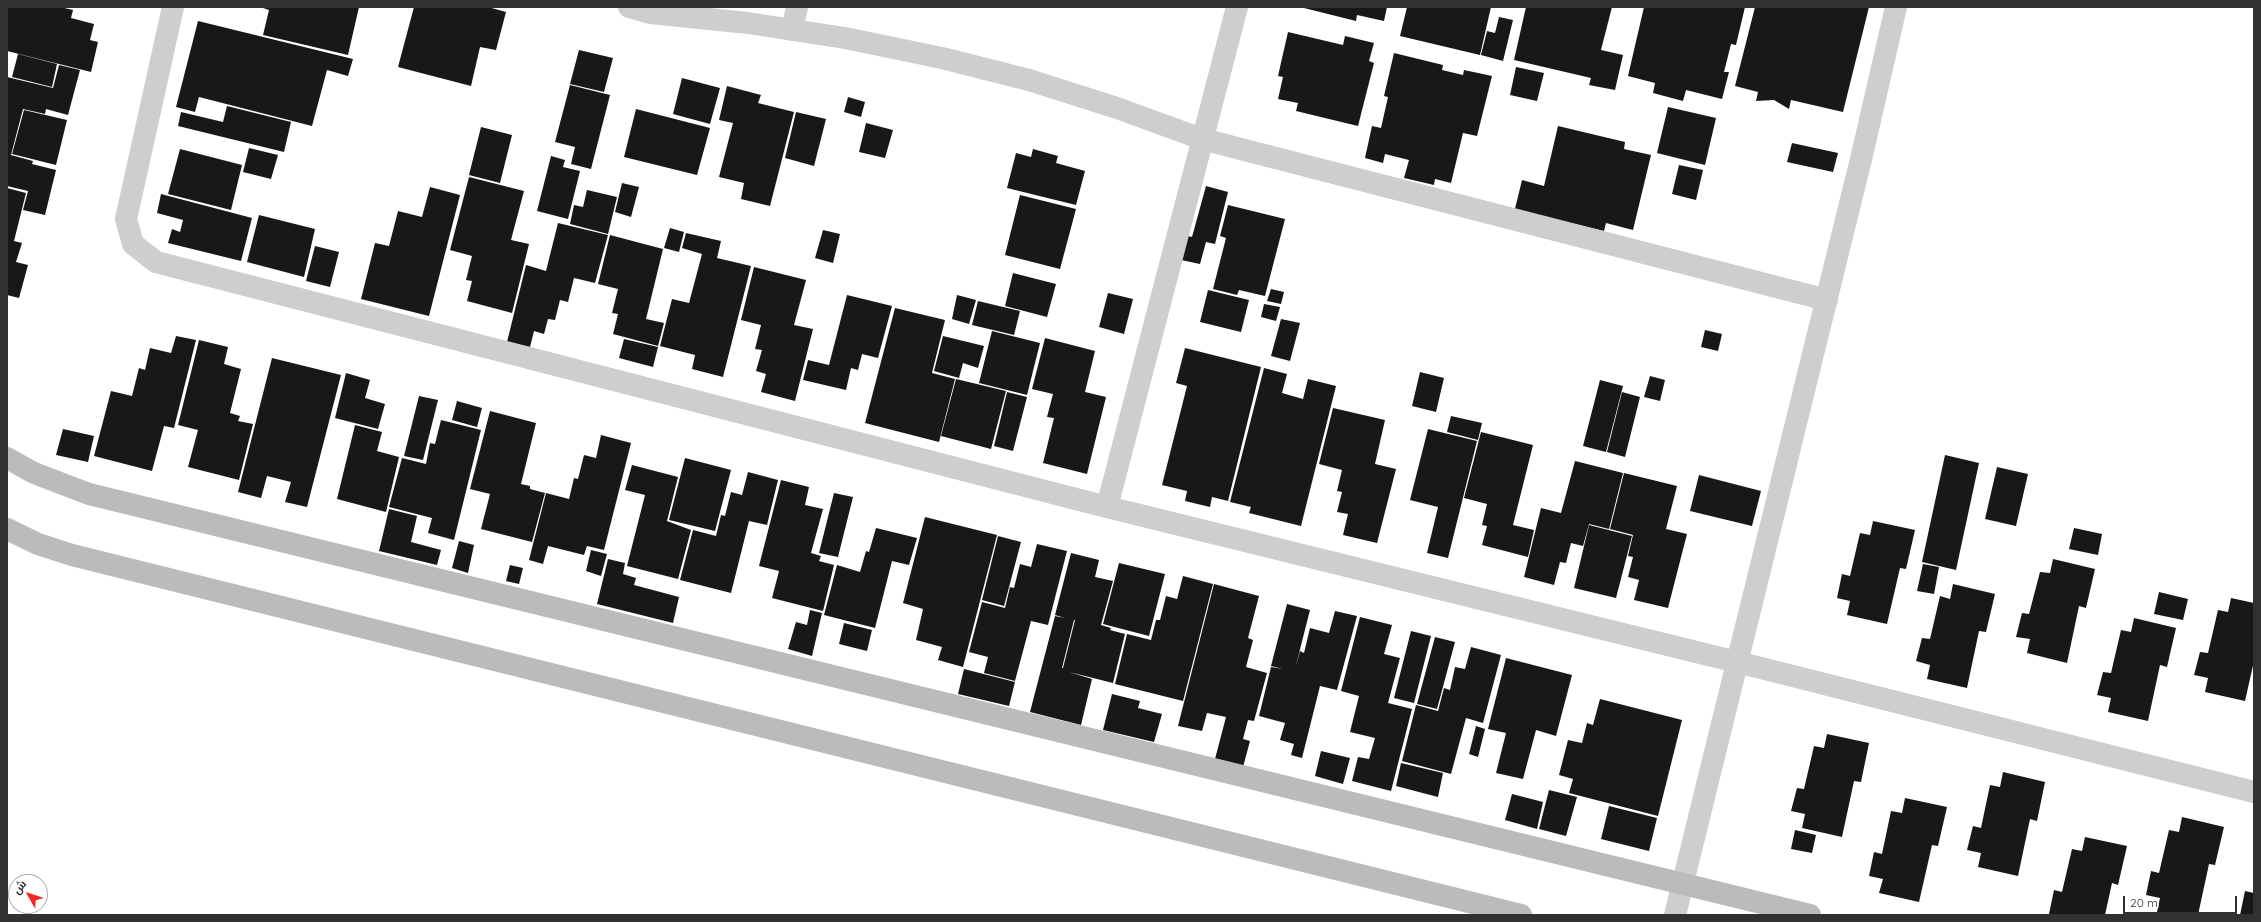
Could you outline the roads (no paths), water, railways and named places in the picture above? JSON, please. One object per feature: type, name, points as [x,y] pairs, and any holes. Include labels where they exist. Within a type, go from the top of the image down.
[{"type":"street","points":[[173,7],[126,219],[133,244],[156,262],[1107,507],[1737,662],[2254,792]]},
{"type":"street","points":[[629,7],[650,13],[748,23],[845,38],[942,58],[1029,80],[1117,108],[1202,139],[1827,300]]},
{"type":"street","points":[[792,30],[797,7]]},
{"type":"street","points":[[1107,507],[1237,7]]},
{"type":"street","points":[[1675,915],[1827,300],[1896,7]]},
{"type":"street","points":[[7,458],[34,473],[89,494],[1810,915]]},
{"type":"street","points":[[7,529],[38,544],[72,555],[1521,915]]}]
